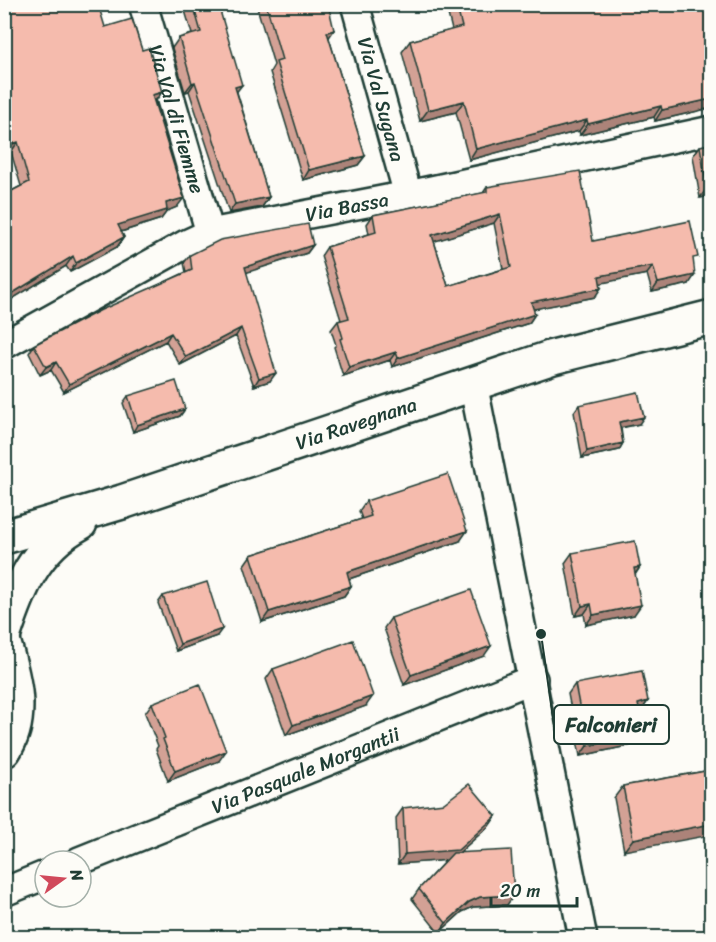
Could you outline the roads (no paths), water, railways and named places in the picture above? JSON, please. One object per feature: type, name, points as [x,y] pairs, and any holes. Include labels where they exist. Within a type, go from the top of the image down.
[{"type":"street","name":"Via Val di Fiemme","points":[[143,4],[210,233]]},
{"type":"street","name":"Via Val Sugana","points":[[355,4],[408,195]]},
{"type":"street","name":"Via Bassa","points":[[4,345],[176,249],[210,233],[408,195],[711,130]]},
{"type":"street","name":"Via Ravegnana","points":[[4,537],[122,502],[553,357],[711,317]]},
{"type":"street","points":[[473,383],[584,938]]},
{"type":"street","points":[[4,634],[19,590],[40,553],[73,527],[122,502]]},
{"type":"street","points":[[4,644],[17,700],[14,722],[4,750]]},
{"type":"street","name":"Via Pasquale Morgantii","points":[[93,855],[533,679]]},
{"type":"street","points":[[4,892],[33,880]]},
{"type":"place","name":"Falconieri","points":[[541,634]]}]
